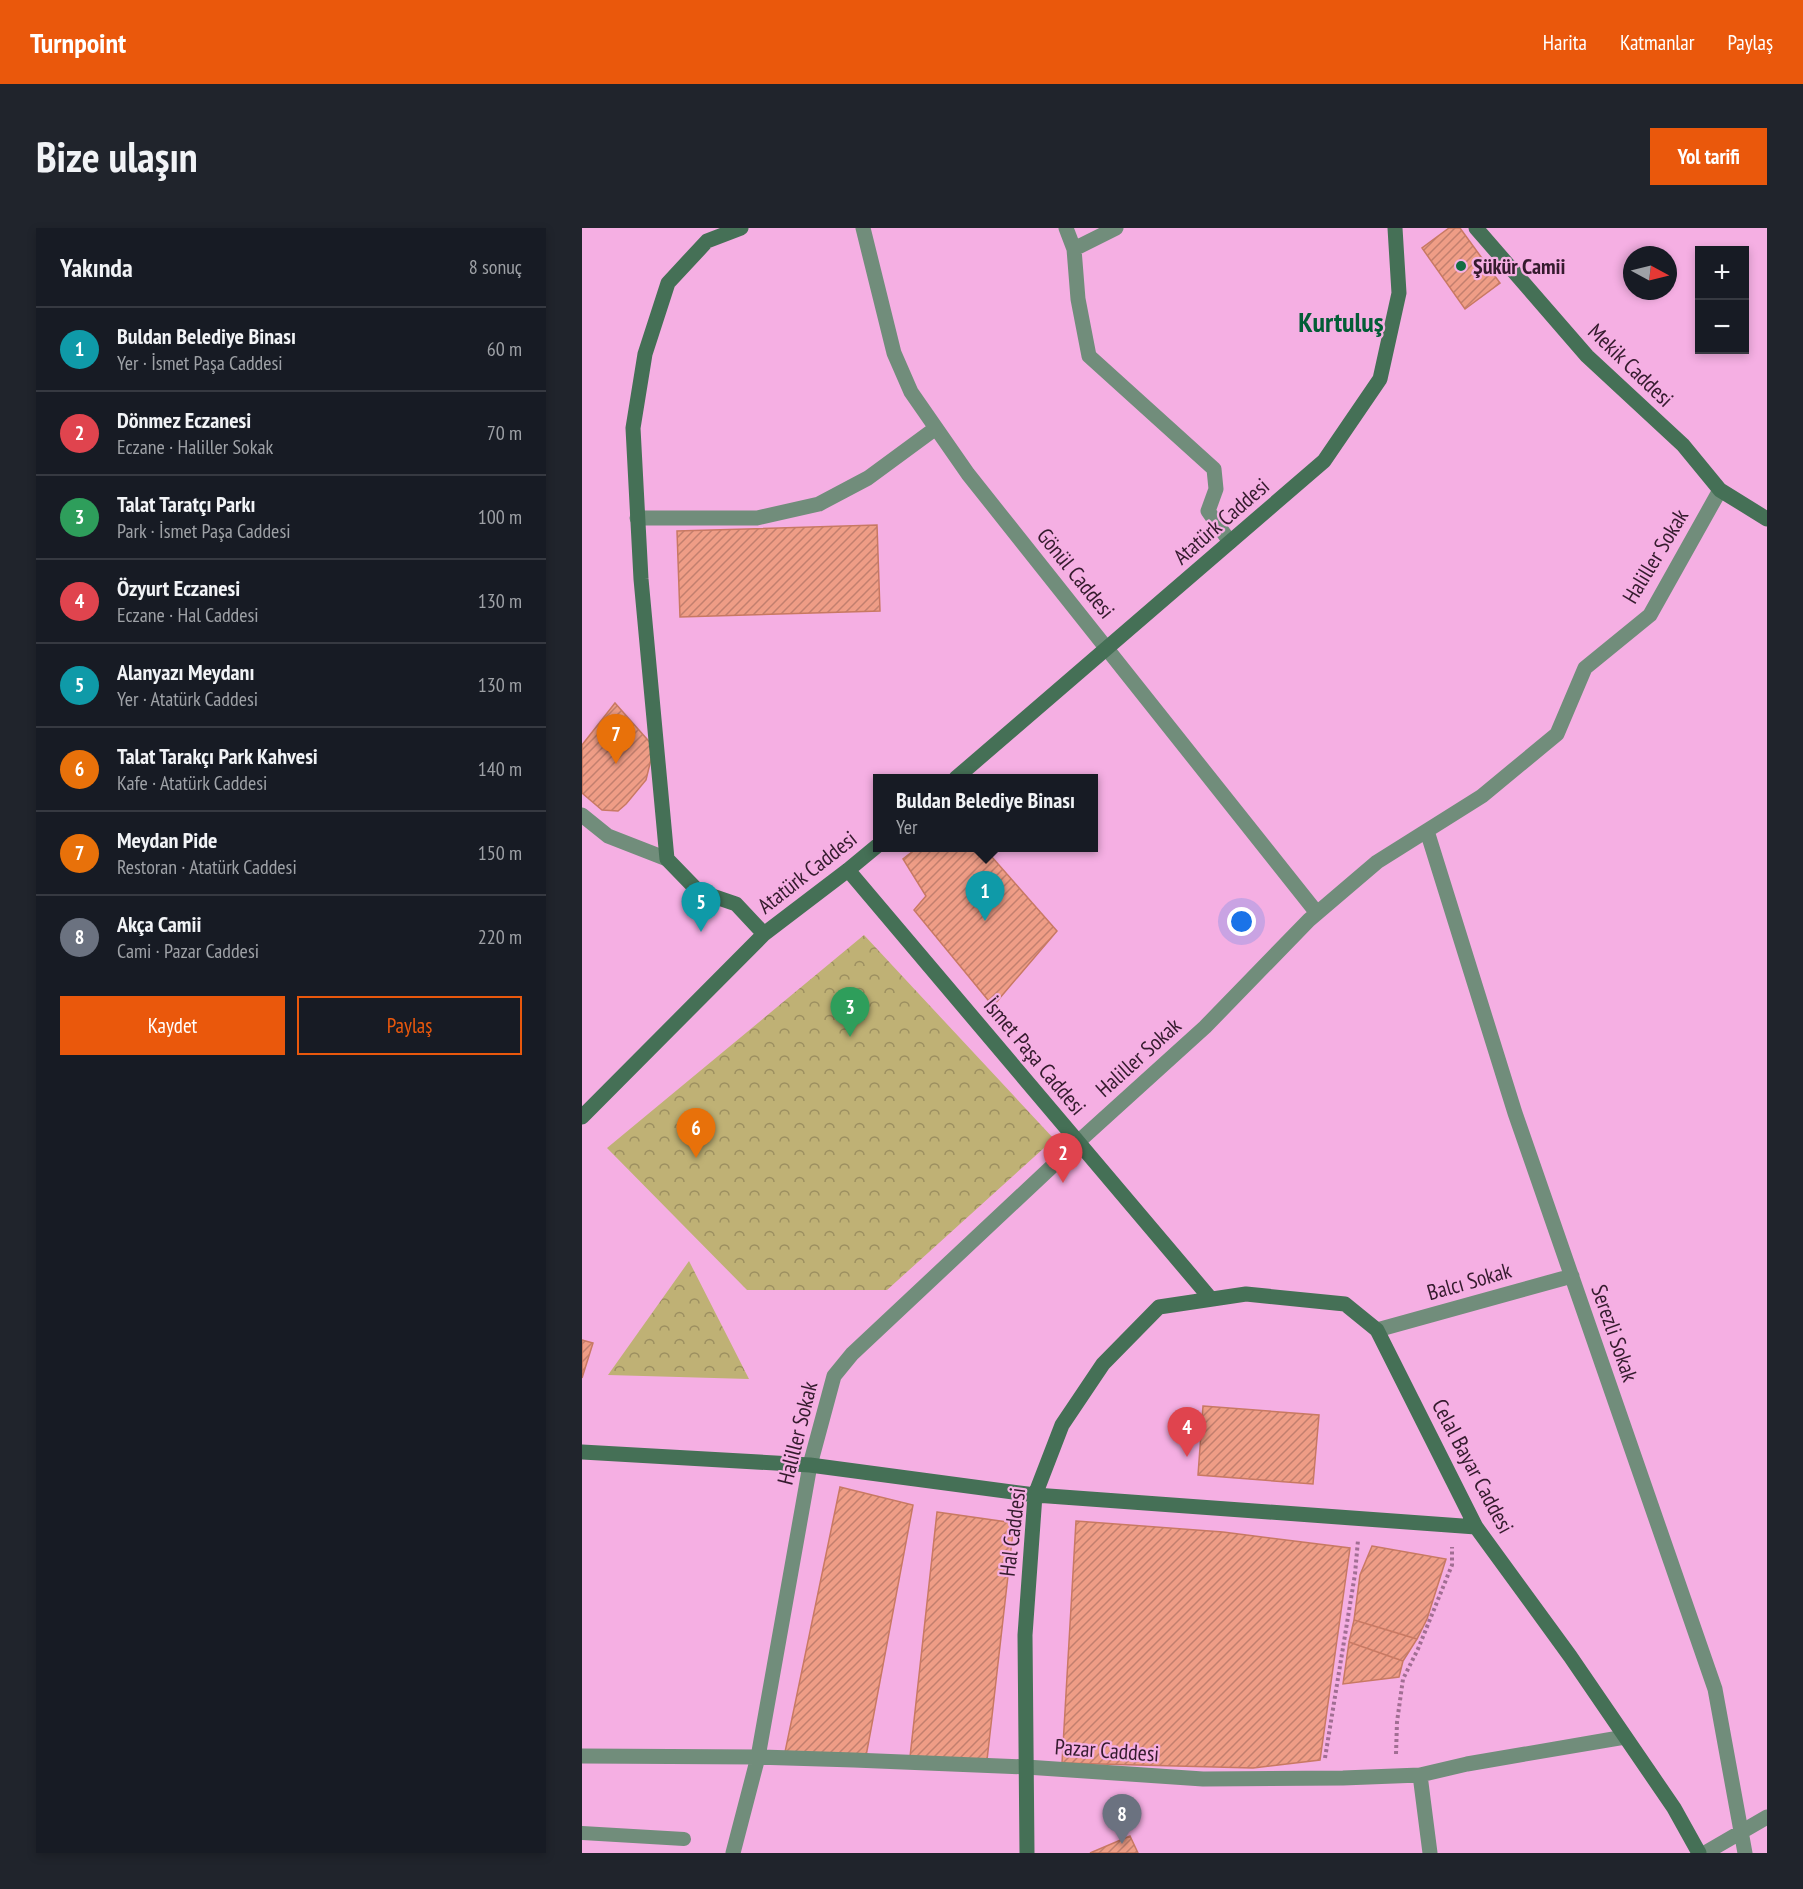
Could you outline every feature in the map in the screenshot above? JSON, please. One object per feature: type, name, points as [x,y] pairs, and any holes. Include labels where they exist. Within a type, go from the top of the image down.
[{"type":"street","points":[[667,859],[641,579],[633,428],[645,354],[668,283],[707,235],[741,228]]},
{"type":"street","name":"Gönül Caddesi","points":[[863,228],[894,353],[911,392],[968,474],[1317,913]]},
{"type":"street","points":[[1066,228],[1074,249],[1078,299],[1089,356],[1214,469],[1216,489],[1208,511],[1230,542]]},
{"type":"street","points":[[1074,249],[1116,228]]},
{"type":"street","name":"Atatürk Caddesi","points":[[961,774],[1324,461],[1380,379],[1399,293],[1395,228]]},
{"type":"street","name":"Mekik Caddesi","points":[[1476,228],[1587,356],[1683,445],[1720,490],[1767,519]]},
{"type":"street","points":[[638,518],[757,518],[819,504],[868,478],[936,428]]},
{"type":"street","name":"Haliller Sokak","points":[[733,1853],[758,1757],[810,1465],[834,1376],[852,1354],[1078,1142],[1205,1027],[1317,913],[1377,862],[1482,796],[1557,734],[1585,668],[1650,615],[1720,490]]},
{"type":"street","points":[[582,814],[608,836],[667,859],[698,891],[736,904],[764,934]]},
{"type":"street","name":"Serezli Sokak","points":[[1427,831],[1515,1113],[1715,1689],[1744,1853]]},
{"type":"street","name":"Atatürk Caddesi","points":[[582,1118],[764,934],[873,849]]},
{"type":"street","name":"İsmet Paşa Caddesi","points":[[848,870],[1211,1299]]},
{"type":"street","name":"Balcı Sokak","points":[[1377,1330],[1572,1276]]},
{"type":"street","name":"Celal Bayar Caddesi","points":[[1211,1299],[1246,1294],[1345,1304],[1377,1330],[1476,1527],[1626,1737],[1674,1809],[1699,1853]]},
{"type":"street","name":"Hal Caddesi","points":[[1027,1853],[1025,1635],[1035,1495],[1062,1425],[1103,1364],[1159,1307],[1211,1299]]},
{"type":"street","points":[[582,1452],[810,1465],[1035,1495],[1476,1527]]},
{"type":"street","name":"Pazar Caddesi","points":[[582,1756],[758,1757],[1026,1767],[1203,1779],[1322,1778],[1420,1775],[1467,1764],[1626,1737]]},
{"type":"street","points":[[1420,1775],[1430,1853]]},
{"type":"street","points":[[1705,1853],[1767,1817]]},
{"type":"lane","points":[[582,1833],[684,1839]]},
{"type":"path","points":[[1322,1778],[1355,1574],[1360,1518]]},
{"type":"path","points":[[1396,1775],[1397,1722],[1403,1679],[1452,1565],[1453,1525]]},
{"type":"green space","points":[[864,935],[1054,1139],[887,1290],[747,1290],[607,1148]]},
{"type":"green space","points":[[689,1261],[749,1379],[608,1375]]},
{"type":"building","name":"Şükür Camii","points":[[1449,228],[1460,228],[1500,283],[1465,309],[1422,248]]},
{"type":"building","points":[[877,525],[880,611],[680,617],[677,531]]},
{"type":"building","points":[[615,703],[654,747],[646,780],[618,811],[602,810],[582,793],[582,745]]},
{"type":"building","points":[[912,852],[988,852],[1057,931],[993,1006],[914,910],[926,896],[903,859]]},
{"type":"building","points":[[582,1340],[593,1343],[582,1378]]},
{"type":"building","points":[[1203,1406],[1319,1415],[1313,1484],[1198,1475]]},
{"type":"building","points":[[840,1487],[913,1505],[866,1756],[785,1752]]},
{"type":"building","points":[[937,1512],[1014,1523],[987,1760],[910,1757]]},
{"type":"building","points":[[1076,1521],[1223,1532],[1350,1548],[1320,1760],[1253,1768],[1062,1763]]},
{"type":"building","points":[[1372,1546],[1446,1559],[1427,1619],[1417,1639],[1354,1620],[1360,1575]]},
{"type":"building","points":[[1354,1620],[1417,1639],[1403,1661],[1349,1642]]},
{"type":"building","points":[[1349,1642],[1403,1661],[1399,1677],[1343,1684]]},
{"type":"building","points":[[1130,1836],[1138,1853],[1090,1853]]},
{"type":"place","name":"Şükür Camii","points":[[1461,266]]},
{"type":"place","name":"Meydan Pide","points":[[616,764]]},
{"type":"place","name":"Buldan Belediye Binası","points":[[985,921]]},
{"type":"place","name":"Alanyazı Meydanı","points":[[701,932]]},
{"type":"place","name":"Talat Taratçı Parkı","points":[[850,1037]]},
{"type":"place","name":"Talat Tarakçı Park Kahvesi","points":[[696,1158]]},
{"type":"place","name":"Dönmez Eczanesi","points":[[1063,1183]]},
{"type":"place","name":"Özyurt Eczanesi","points":[[1187,1457]]},
{"type":"place","name":"Akça Camii","points":[[1122,1844]]},
{"type":"district","name":"Kurtuluş","points":[[1341,322]]}]
